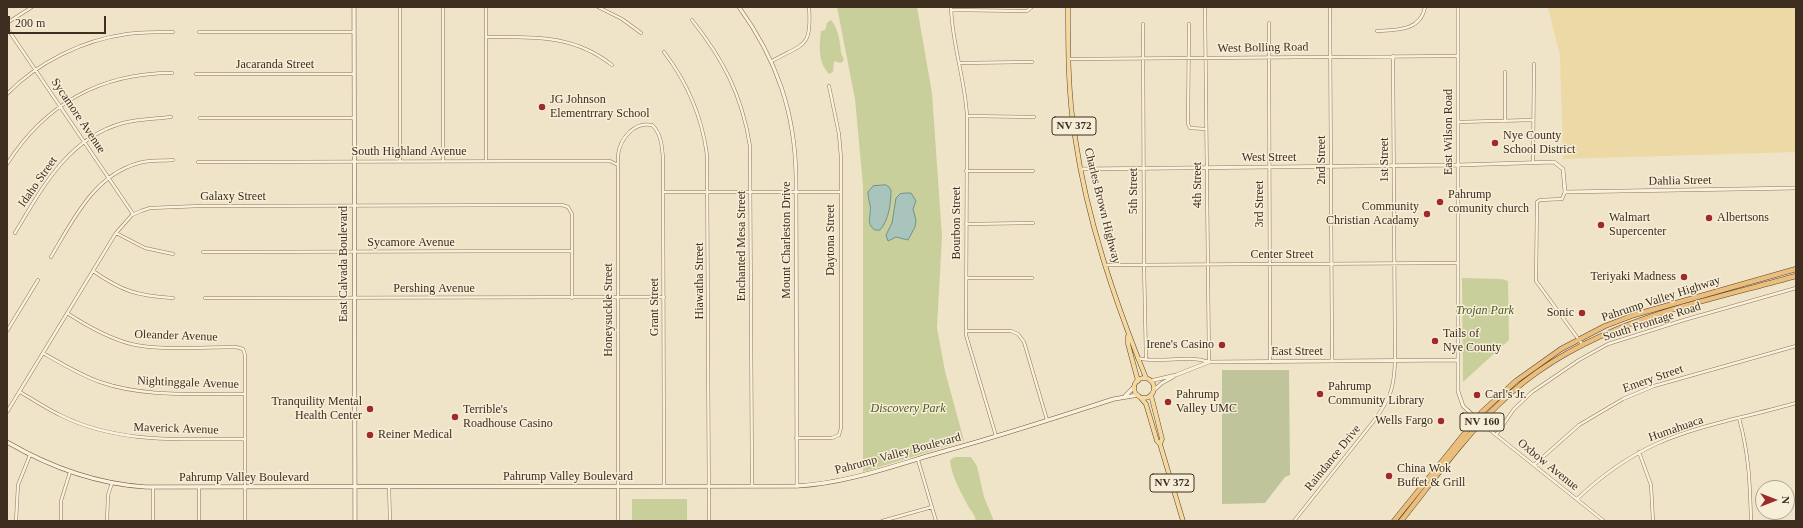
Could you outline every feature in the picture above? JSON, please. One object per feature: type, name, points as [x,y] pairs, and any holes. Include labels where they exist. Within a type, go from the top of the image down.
[{"type":"highway","name":"Pahrump Valley Highway","points":[[1394,521],[1476,419],[1503,392],[1541,362],[1579,339],[1605,326],[1634,315],[1796,269]]},
{"type":"highway","name":"Pahrump Valley Highway","points":[[1401,521],[1457,451],[1500,402],[1526,380],[1582,344],[1625,324],[1796,276]]},
{"type":"highway","points":[[1735,293],[1742,288],[1764,281],[1766,278]]},
{"type":"highway","points":[[1481,423],[1481,418],[1503,392]]},
{"type":"highway","points":[[1457,451],[1476,424],[1476,419]]},
{"type":"main road","name":"East Calvada Boulevard","points":[[354,7],[355,521]]},
{"type":"main road","name":"Charles Brown Highway","points":[[1068,7],[1068,59],[1072,110],[1081,169],[1106,265],[1128,335],[1128,344],[1138,381]]},
{"type":"main road","name":"Charles Brown Highway","points":[[1128,335],[1133,342],[1137,358],[1146,378]]},
{"type":"main road","points":[[1134,387],[1138,381],[1146,378]]},
{"type":"main road","name":"NV 372","points":[[1146,378],[1153,385],[1152,393],[1162,439],[1160,444]]},
{"type":"main road","name":"Pahrump Valley Boulevard","points":[[1125,396],[1134,387]]},
{"type":"main road","name":"NV 372","points":[[1134,387],[1146,404],[1184,521]]},
{"type":"main road","points":[[1139,396],[1146,398],[1152,393]]},
{"type":"main road","name":"Pahrump Valley Boulevard","points":[[7,442],[30,455],[70,472],[112,483],[153,488],[796,486],[844,480],[918,460],[1125,396],[1139,396]]},
{"type":"street","points":[[7,23],[32,7]]},
{"type":"street","points":[[400,7],[400,161]]},
{"type":"street","points":[[443,7],[443,161]]},
{"type":"street","points":[[486,7],[486,161]]},
{"type":"street","points":[[598,7],[622,19],[641,33]]},
{"type":"street","name":"Mount Charleston Drive","points":[[739,7],[754,28],[772,61],[787,103],[796,156],[796,486]]},
{"type":"street","points":[[772,61],[796,49],[807,39],[810,25],[809,7]]},
{"type":"street","points":[[951,9],[1027,10],[1032,7]]},
{"type":"street","name":"4th Street","points":[[1205,7],[1209,362]]},
{"type":"street","name":"2nd Street","points":[[1330,7],[1332,361]]},
{"type":"street","points":[[1377,31],[1397,30],[1413,27],[1424,14],[1425,7]]},
{"type":"street","name":"East Wilson Road","points":[[1458,7],[1459,398],[1463,406],[1476,419]]},
{"type":"street","name":"Bourbon Street","points":[[951,9],[954,40],[966,96],[967,116],[966,331],[996,436]]},
{"type":"street","name":"Enchanted Mesa Street","points":[[692,20],[718,54],[737,94],[750,146],[752,487]]},
{"type":"street","name":"3rd Street","points":[[1269,23],[1270,362]]},
{"type":"street","name":"5th Street","points":[[1143,24],[1143,168],[1146,359]]},
{"type":"street","points":[[1189,24],[1188,124],[1190,128],[1206,129]]},
{"type":"street","name":"Sycamore Avenue","points":[[7,28],[133,214]]},
{"type":"street","points":[[7,94],[36,70],[72,50],[109,37],[136,33],[173,32]]},
{"type":"street","points":[[199,32],[354,32]]},
{"type":"street","points":[[486,37],[558,39],[590,50],[612,65]]},
{"type":"street","name":"Hiawatha Street","points":[[664,52],[688,90],[699,116],[707,150],[709,521]]},
{"type":"street","name":"1st Street","points":[[1393,56],[1395,361]]},
{"type":"street","name":"West Bolling Road","points":[[1068,59],[1458,56]]},
{"type":"street","points":[[959,64],[1032,62]]},
{"type":"street","points":[[1534,64],[1534,162]]},
{"type":"street","points":[[1505,72],[1505,121]]},
{"type":"street","points":[[7,164],[21,142],[60,106],[87,91],[111,81],[134,76],[172,74]]},
{"type":"street","name":"Jacaranda Street","points":[[196,74],[354,74]]},
{"type":"street","name":"Daytona Street","points":[[796,438],[832,438],[839,435],[841,428],[839,134],[829,86]]},
{"type":"street","points":[[967,116],[1034,117]]},
{"type":"street","name":"Idaho Street","points":[[15,233],[53,172],[72,151],[84,142],[104,130],[123,123],[171,117]]},
{"type":"street","points":[[200,118],[354,118]]},
{"type":"street","points":[[1458,122],[1534,120]]},
{"type":"street","name":"Honeysuckle Street","points":[[618,521],[619,148],[622,141],[630,132],[643,124],[652,125],[656,128]]},
{"type":"street","name":"Grant Street","points":[[656,128],[661,144],[664,192],[664,487]]},
{"type":"street","points":[[50,257],[86,200],[109,177],[128,166],[141,162],[173,160]]},
{"type":"street","name":"South Highland Avenue","points":[[198,162],[610,161],[618,165]]},
{"type":"street","points":[[1458,166],[1554,162],[1563,169],[1565,192],[1562,199],[1540,200],[1537,202],[1536,281],[1582,344]]},
{"type":"street","name":"West Street","points":[[1081,169],[1458,166]]},
{"type":"street","points":[[966,171],[1033,171]]},
{"type":"street","name":"Dahlia Street","points":[[1565,192],[1796,188]]},
{"type":"street","points":[[664,192],[840,192]]},
{"type":"street","name":"Galaxy Street","points":[[7,412],[116,232],[133,214],[150,208],[200,206],[562,205],[568,207],[572,214],[572,251]]},
{"type":"street","points":[[966,224],[1033,224]]},
{"type":"street","points":[[116,232],[145,248],[173,254]]},
{"type":"street","points":[[572,251],[572,298]]},
{"type":"street","name":"Sycamore Avenue","points":[[203,252],[572,251]]},
{"type":"street","name":"Center Street","points":[[1106,265],[1458,263]]},
{"type":"street","points":[[93,270],[114,285],[137,295],[173,298]]},
{"type":"street","points":[[966,278],[1032,278]]},
{"type":"street","points":[[7,331],[38,280]]},
{"type":"street","name":"South Frontage Road","points":[[1496,434],[1514,409],[1532,392],[1579,360],[1608,344],[1684,320],[1796,288]]},
{"type":"street","name":"Pershing Avenue","points":[[205,298],[664,297]]},
{"type":"street","name":"Oleander Avenue","points":[[68,313],[109,336],[132,344],[153,347],[236,346],[243,349],[245,355],[245,394]]},
{"type":"street","points":[[966,331],[1011,331],[1018,334],[1024,342],[1047,420]]},
{"type":"street","name":"Emery Street","points":[[1534,465],[1579,425],[1623,399],[1661,384],[1796,346]]},
{"type":"street","name":"Nightinggale Avenue","points":[[44,353],[86,377],[133,391],[151,393],[245,394]]},
{"type":"street","name":"East Street","points":[[1137,358],[1179,358],[1209,362],[1458,360]]},
{"type":"street","name":"Raindance Drive","points":[[1294,521],[1385,406],[1392,390],[1395,361]]},
{"type":"street","points":[[1152,393],[1162,383],[1176,375],[1209,362]]},
{"type":"street","points":[[1150,381],[1176,375]]},
{"type":"street","name":"Maverick Avenue","points":[[20,392],[63,417],[100,430],[124,436],[151,438],[245,439]]},
{"type":"street","points":[[245,394],[245,521]]},
{"type":"street","name":"Humahuaca","points":[[1576,499],[1607,473],[1639,452],[1657,443],[1739,418],[1796,403]]},
{"type":"street","points":[[1739,418],[1745,438],[1750,470],[1751,521]]},
{"type":"street","name":"Oxbow Avenue","points":[[1481,423],[1604,521]]},
{"type":"street","points":[[1639,452],[1651,485],[1652,521]]},
{"type":"street","points":[[16,521],[18,485],[30,455]]},
{"type":"street","points":[[918,460],[936,521]]},
{"type":"street","points":[[61,521],[61,501],[70,472]]},
{"type":"street","points":[[107,521],[108,495],[112,483]]},
{"type":"street","points":[[389,487],[390,521]]},
{"type":"street","points":[[153,488],[153,521]]},
{"type":"street","points":[[199,488],[199,521]]},
{"type":"street","points":[[882,521],[932,507]]},
{"type":"green space","name":"Discovery Park","points":[[837,7],[917,7],[932,93],[942,236],[937,328],[945,371],[964,441],[863,472],[863,186],[855,99]]},
{"type":"green space","points":[[831,20],[837,31],[841,53],[844,60],[841,63],[834,61],[833,72],[829,74],[821,59],[820,43],[821,31],[825,30],[827,23]]},
{"type":"green space","name":"Trojan Park","points":[[1462,278],[1502,279],[1508,281],[1509,340],[1463,382]]},
{"type":"green space","points":[[1222,370],[1289,370],[1290,475],[1285,477],[1265,503],[1222,504]]},
{"type":"green space","points":[[955,457],[971,457],[977,466],[984,497],[994,521],[976,521],[974,514],[968,506],[952,471],[950,460]]},
{"type":"green space","points":[[632,499],[687,499],[687,521],[632,521]]},
{"type":"sand","points":[[1548,7],[1796,7],[1796,152],[1563,159],[1560,56]]},
{"type":"water","points":[[886,185],[891,190],[889,211],[883,226],[880,230],[875,230],[870,225],[868,192],[873,186]]},
{"type":"water","points":[[911,193],[916,201],[913,209],[916,220],[915,227],[908,240],[896,237],[888,241],[886,235],[892,223],[896,198],[900,194]]},
{"type":"place","name":"JG Johnson Elementrrary School","points":[[542,107]]},
{"type":"place","name":"Nye County School District","points":[[1495,143]]},
{"type":"place","name":"Pahrump comunity church","points":[[1440,202]]},
{"type":"place","name":"Community Christian Acadamy","points":[[1427,214]]},
{"type":"place","name":"Albertsons","points":[[1709,218]]},
{"type":"place","name":"Walmart Supercenter","points":[[1601,225]]},
{"type":"place","name":"Teriyaki Madness","points":[[1684,277]]},
{"type":"place","name":"Sonic","points":[[1582,313]]},
{"type":"place","name":"Tails of Nye County","points":[[1435,341]]},
{"type":"place","name":"Irene's Casino","points":[[1222,345]]},
{"type":"place","name":"Pahrump Community Library","points":[[1320,394]]},
{"type":"place","name":"Carl's Jr.","points":[[1477,395]]},
{"type":"place","name":"Pahrump Valley UMC","points":[[1168,402]]},
{"type":"place","name":"Tranquility Mental Health Center","points":[[370,409]]},
{"type":"place","name":"Terrible's Roadhouse Casino","points":[[455,417]]},
{"type":"place","name":"Wells Fargo","points":[[1441,421]]},
{"type":"place","name":"Reiner Medical","points":[[370,435]]},
{"type":"place","name":"China Wok Buffet & Grill","points":[[1389,476]]}]
